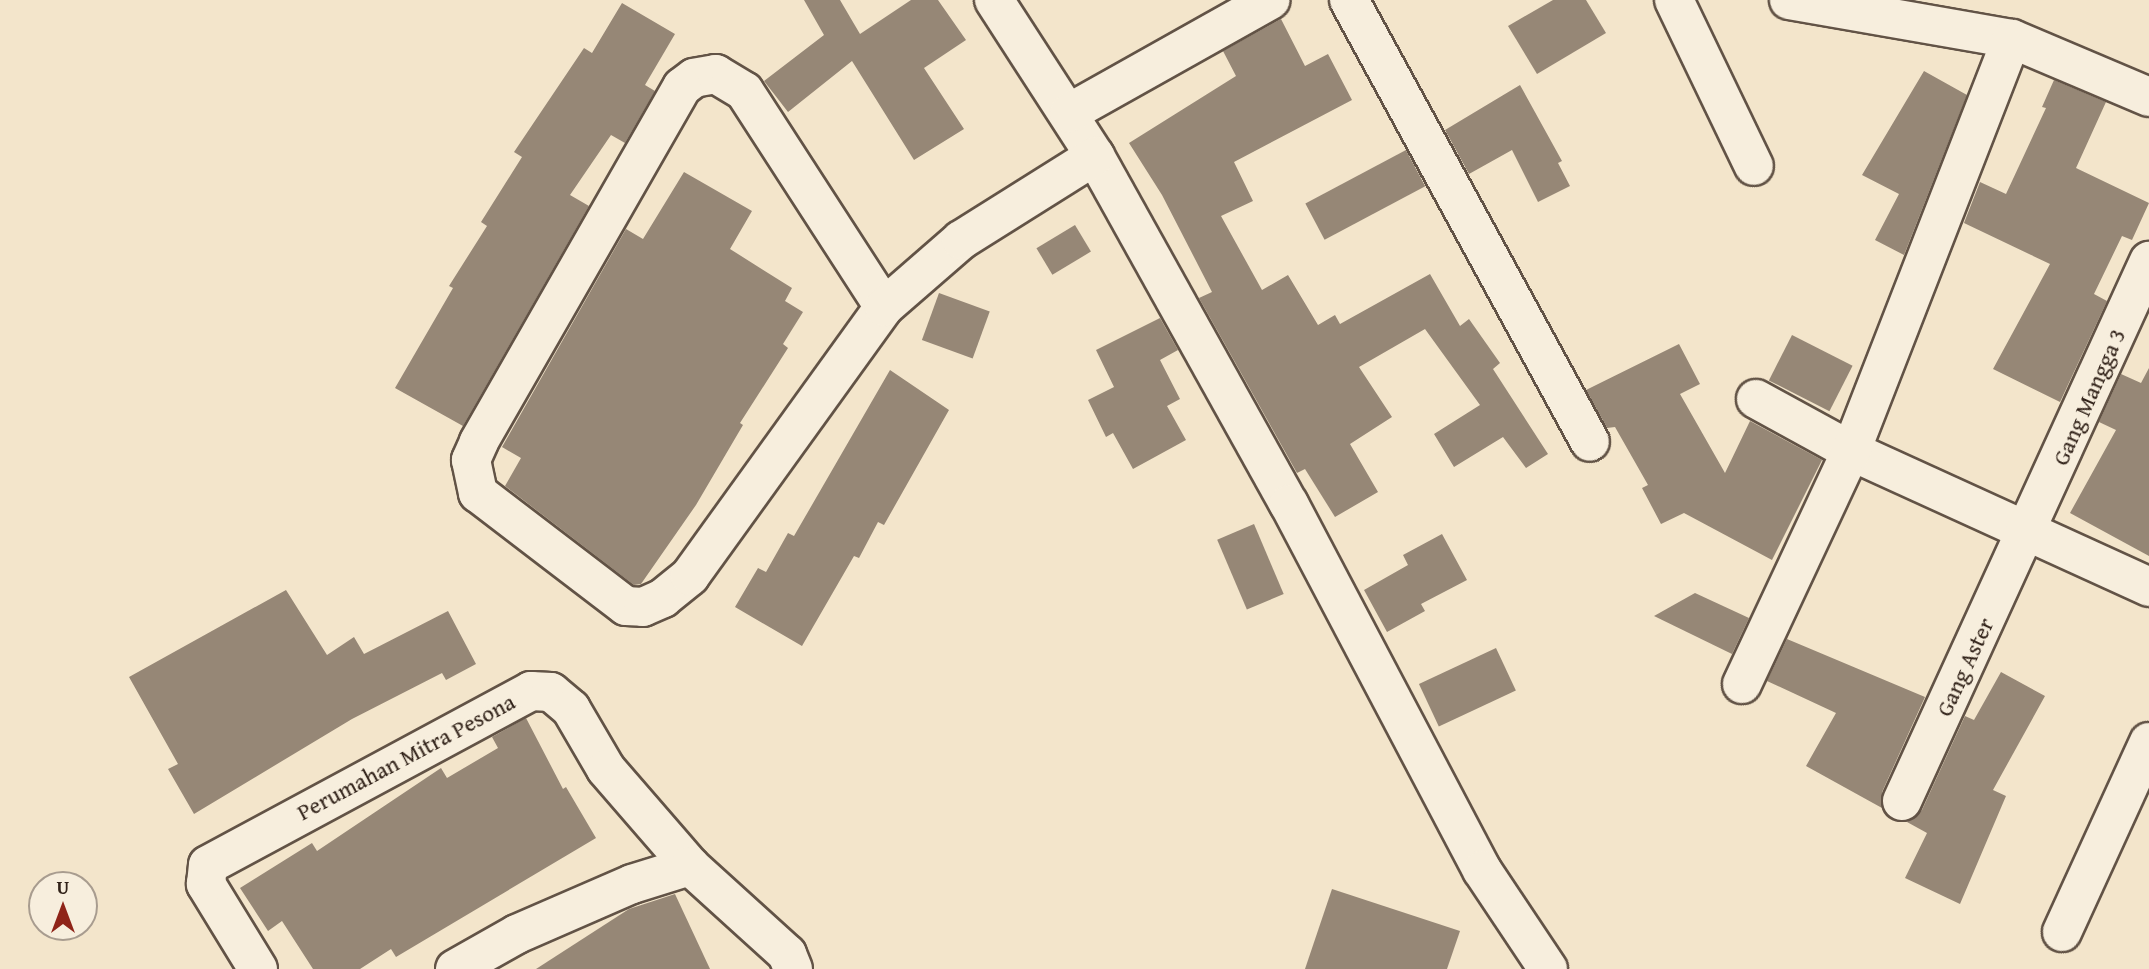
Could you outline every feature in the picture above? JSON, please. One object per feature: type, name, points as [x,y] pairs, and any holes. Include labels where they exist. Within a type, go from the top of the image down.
[{"type":"street","points":[[994,0],[1095,156],[1289,504],[1482,870],[1548,969]]},
{"type":"street","points":[[1069,113],[1270,0]]},
{"type":"street","points":[[1349,0],[1590,442]]},
{"type":"street","points":[[1674,0],[1754,166]]},
{"type":"street","points":[[1789,0],[2012,39],[2149,97]]},
{"type":"street","points":[[1742,684],[1851,451],[2012,39]]},
{"type":"street","points":[[884,307],[744,91],[716,74],[694,78],[682,87],[479,442],[471,460],[478,494],[626,606],[643,607],[663,598],[690,576],[884,307],[961,240],[1095,156]]},
{"type":"street","name":"Gang Mangga 3","points":[[2028,533],[2149,261]]},
{"type":"street","points":[[1756,399],[1851,451],[2149,587]]},
{"type":"street","name":"Gang Aster","points":[[1902,801],[2028,533]]},
{"type":"street","name":"Perumahan Mitra Pesona","points":[[258,969],[206,884],[208,865],[531,691],[551,692],[571,709],[606,769],[690,866],[787,954],[793,969]]},
{"type":"street","points":[[2062,932],[2149,742]]},
{"type":"street","points":[[455,969],[517,934],[632,884],[690,866]]},
{"type":"building","points":[[804,0],[840,0],[860,34],[911,0],[938,0],[966,40],[924,68],[964,129],[914,160],[852,61],[788,112],[764,81],[824,35]]},
{"type":"building","points":[[1553,0],[1586,0],[1606,33],[1537,74],[1508,26]]},
{"type":"building","points":[[622,3],[675,34],[645,85],[655,91],[625,143],[611,135],[570,195],[589,206],[463,426],[395,388],[453,288],[449,286],[487,226],[481,222],[522,157],[514,152],[584,48],[592,53]]},
{"type":"building","points":[[1281,19],[1305,66],[1328,54],[1352,100],[1234,162],[1253,201],[1221,216],[1262,290],[1288,275],[1318,325],[1335,315],[1340,324],[1430,274],[1460,326],[1469,319],[1500,363],[1493,369],[1548,454],[1526,468],[1503,437],[1454,467],[1434,434],[1480,405],[1425,329],[1359,367],[1392,417],[1350,444],[1378,492],[1335,517],[1305,469],[1297,473],[1199,298],[1212,292],[1162,195],[1129,143],[1236,76],[1223,51]]},
{"type":"building","points":[[1924,71],[1967,95],[1904,255],[1875,240],[1899,194],[1862,175]]},
{"type":"building","points":[[2054,80],[2106,102],[2076,168],[2149,203],[2132,240],[2122,236],[2094,294],[2107,301],[2060,402],[1993,369],[2050,264],[1964,223],[1980,182],[2006,194],[2046,108],[2042,107]]},
{"type":"building","points":[[1520,85],[1562,161],[1558,163],[1570,186],[1538,202],[1512,150],[1469,174],[1445,130]]},
{"type":"building","points":[[1406,150],[1425,186],[1325,240],[1305,204]]},
{"type":"building","points":[[684,172],[752,211],[730,249],[792,288],[785,301],[803,312],[783,344],[788,348],[740,423],[743,425],[696,505],[641,584],[634,585],[505,486],[521,458],[502,447],[626,229],[643,239]]},
{"type":"building","points":[[1075,225],[1091,252],[1052,275],[1036,248]]},
{"type":"building","points":[[939,293],[990,311],[973,358],[922,340]]},
{"type":"building","points":[[1160,318],[1178,350],[1160,360],[1180,399],[1167,406],[1186,440],[1133,469],[1113,433],[1106,437],[1088,400],[1114,387],[1096,350]]},
{"type":"building","points":[[1792,335],[1853,366],[1829,411],[1769,380]]},
{"type":"building","points":[[1679,344],[1700,384],[1680,394],[1725,473],[1750,421],[1822,460],[1772,560],[1684,513],[1661,524],[1642,488],[1648,485],[1615,427],[1607,428],[1586,390]]},
{"type":"building","points":[[2149,368],[2149,556],[2070,513],[2116,430],[2099,422],[2121,374],[2141,383]]},
{"type":"building","points":[[890,370],[949,410],[884,525],[878,522],[859,558],[854,556],[802,646],[735,607],[758,568],[766,572],[788,533],[794,536]]},
{"type":"building","points":[[1254,524],[1284,594],[1247,610],[1217,540]]},
{"type":"building","points":[[1442,534],[1467,580],[1421,604],[1425,611],[1387,632],[1364,590],[1408,565],[1403,555]]},
{"type":"building","points":[[286,590],[327,655],[354,637],[364,654],[448,611],[476,664],[446,680],[442,673],[352,719],[194,814],[168,769],[178,764],[129,677]]},
{"type":"building","points":[[1695,593],[1749,618],[1732,654],[1654,616]]},
{"type":"building","points":[[1787,639],[1925,697],[1882,792],[1882,808],[1806,766],[1836,713],[1767,681]]},
{"type":"building","points":[[1496,648],[1516,691],[1439,727],[1419,684]]},
{"type":"building","points":[[2001,672],[2045,696],[1993,790],[2006,796],[1960,904],[1905,878],[1927,833],[1907,822],[1922,810],[1965,716],[1974,720]]},
{"type":"building","points":[[526,718],[563,789],[566,787],[596,838],[396,957],[391,949],[360,969],[313,969],[282,921],[268,931],[240,888],[312,843],[317,851],[441,768],[447,778],[498,748],[492,737]]},
{"type":"building","points":[[1332,889],[1460,931],[1447,969],[1305,969]]},
{"type":"building","points":[[675,894],[710,969],[536,969],[629,909]]}]
